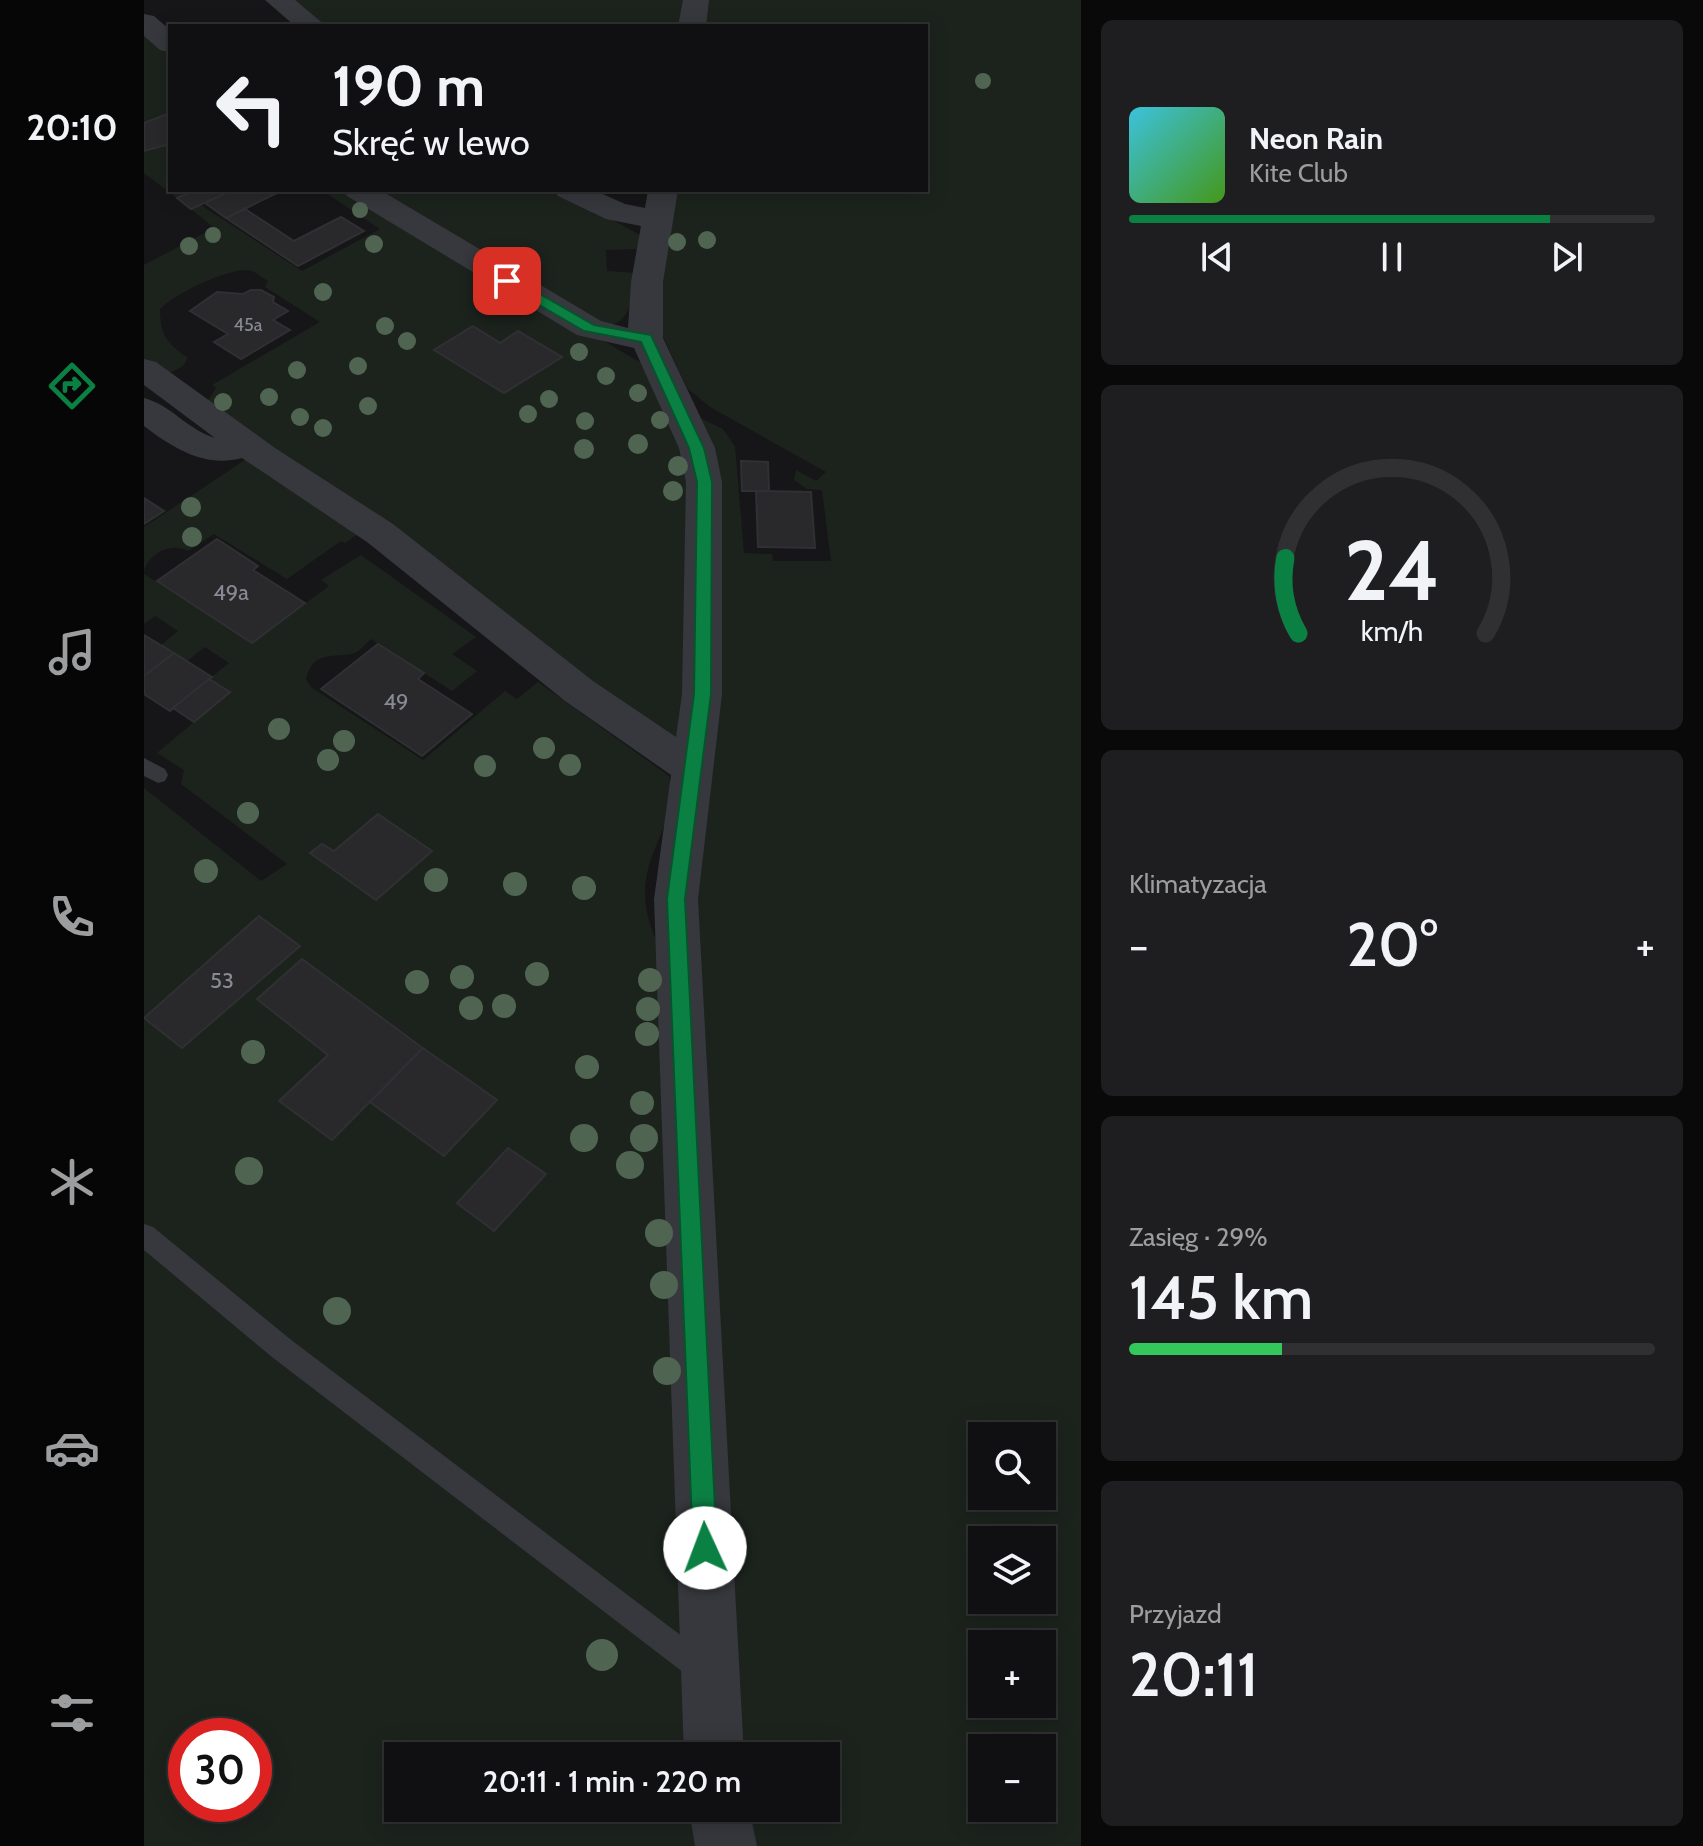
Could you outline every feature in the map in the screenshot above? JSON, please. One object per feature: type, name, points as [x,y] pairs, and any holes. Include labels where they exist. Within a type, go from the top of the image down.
[{"type":"street","points":[[278,0],[309,24]]},
{"type":"street","points":[[692,24],[696,0]]},
{"type":"street","points":[[144,22],[168,42]]},
{"type":"street","points":[[361,192],[589,328],[628,338],[646,338]]},
{"type":"street","points":[[573,192],[617,212],[659,204],[647,282],[646,338],[697,448],[704,482],[702,694],[676,899],[694,1233],[713,1742]]},
{"type":"street","points":[[144,369],[247,444],[380,533],[579,691],[693,769]]},
{"type":"street","points":[[144,409],[190,441],[212,451],[228,453],[247,444]]},
{"type":"street","points":[[722,1822],[726,1846]]},
{"type":"lane","points":[[144,1235],[281,1348],[710,1674]]},
{"type":"shaded area","points":[[289,0],[684,0],[680,24],[319,24]]},
{"type":"shaded area","points":[[706,0],[1081,0],[1081,1846],[749,1846],[745,1822],[840,1822],[840,1742],[732,1742],[696,986],[696,416],[723,429],[735,446],[744,553],[772,554],[773,561],[831,561],[822,490],[807,489],[794,480],[796,470],[816,481],[826,472],[710,407],[687,388],[662,334],[660,306],[673,192],[928,192],[928,24],[702,24]]},
{"type":"shaded area","points":[[144,31],[168,51],[168,191],[144,173]]},
{"type":"shaded area","points":[[169,192],[190,192],[177,198]]},
{"type":"shaded area","points":[[349,192],[643,364],[687,458],[682,739],[669,739],[207,402],[216,388],[212,385],[320,322],[265,287],[268,281],[252,271],[243,270],[218,276],[177,296],[160,309],[161,326],[170,343],[188,358],[183,366],[166,375],[144,361],[144,265],[214,228],[191,209],[201,205],[302,271],[380,229],[326,193]]},
{"type":"shaded area","points":[[372,192],[561,192],[640,235],[638,249],[606,250],[607,271],[636,273],[631,302],[624,317],[610,325],[599,324]]},
{"type":"shaded area","points":[[245,460],[250,460],[361,532],[345,543],[341,541],[287,579],[214,534],[188,551],[174,548],[161,551],[150,559],[144,572],[144,527]]},
{"type":"shaded area","points":[[361,555],[476,637],[452,654],[477,671],[452,691],[371,639],[355,653],[319,659],[309,670],[306,680],[311,687],[423,760],[505,691],[517,699],[538,682],[669,776],[671,788],[671,801],[650,862],[645,893],[649,921],[659,948],[696,1742],[384,1742],[384,1822],[703,1822],[706,1846],[144,1846],[144,788],[261,881],[287,864],[181,784],[184,770],[157,753],[229,693],[209,679],[229,663],[205,647],[187,661],[161,645],[178,631],[155,616],[144,624],[144,574],[252,643],[329,586],[321,580]],"holes":[[[302,959],[497,1100],[444,1156],[370,1102],[332,1140],[280,1101],[328,1055],[257,999]]]},
{"type":"building","points":[[168,114],[168,145],[144,151],[144,123]]},
{"type":"building","points":[[190,192],[229,192],[191,209],[177,198]]},
{"type":"building","points":[[229,192],[279,192],[226,218],[205,203]]},
{"type":"building","points":[[245,209],[294,241],[341,217],[364,231],[298,266],[226,218]]},
{"type":"building","points":[[261,290],[274,297],[273,302],[288,311],[273,320],[290,330],[241,359],[214,342],[228,334],[190,311],[217,292],[243,294]]},
{"type":"building","points":[[473,326],[500,343],[518,331],[562,357],[504,393],[434,350]]},
{"type":"building","points":[[741,461],[768,462],[769,491],[742,491]]},
{"type":"building","points":[[756,491],[811,492],[815,548],[758,547]]},
{"type":"building","points":[[144,498],[164,511],[144,524]]},
{"type":"building","points":[[217,539],[258,566],[253,570],[305,603],[252,643],[157,581]]},
{"type":"building","points":[[144,635],[174,653],[144,676]]},
{"type":"building","points":[[378,644],[424,673],[418,679],[472,714],[422,756],[321,689]]},
{"type":"building","points":[[174,653],[212,677],[170,711],[144,694],[144,676]]},
{"type":"building","points":[[209,679],[230,692],[194,722],[173,708]]},
{"type":"building","points":[[378,814],[432,851],[376,900],[310,853],[322,844],[334,851]]},
{"type":"building","points":[[259,916],[300,946],[182,1048],[144,1018]]},
{"type":"building","points":[[302,959],[423,1048],[332,1140],[279,1101],[328,1055],[257,999]]},
{"type":"building","points":[[423,1048],[497,1100],[444,1156],[370,1102]]},
{"type":"building","points":[[508,1148],[546,1174],[494,1231],[457,1203]]},
{"type":"route","points":[[507,281],[589,328],[628,338],[646,338],[697,448],[704,482],[706,531],[702,694],[676,899],[694,1233],[705,1548]]}]
